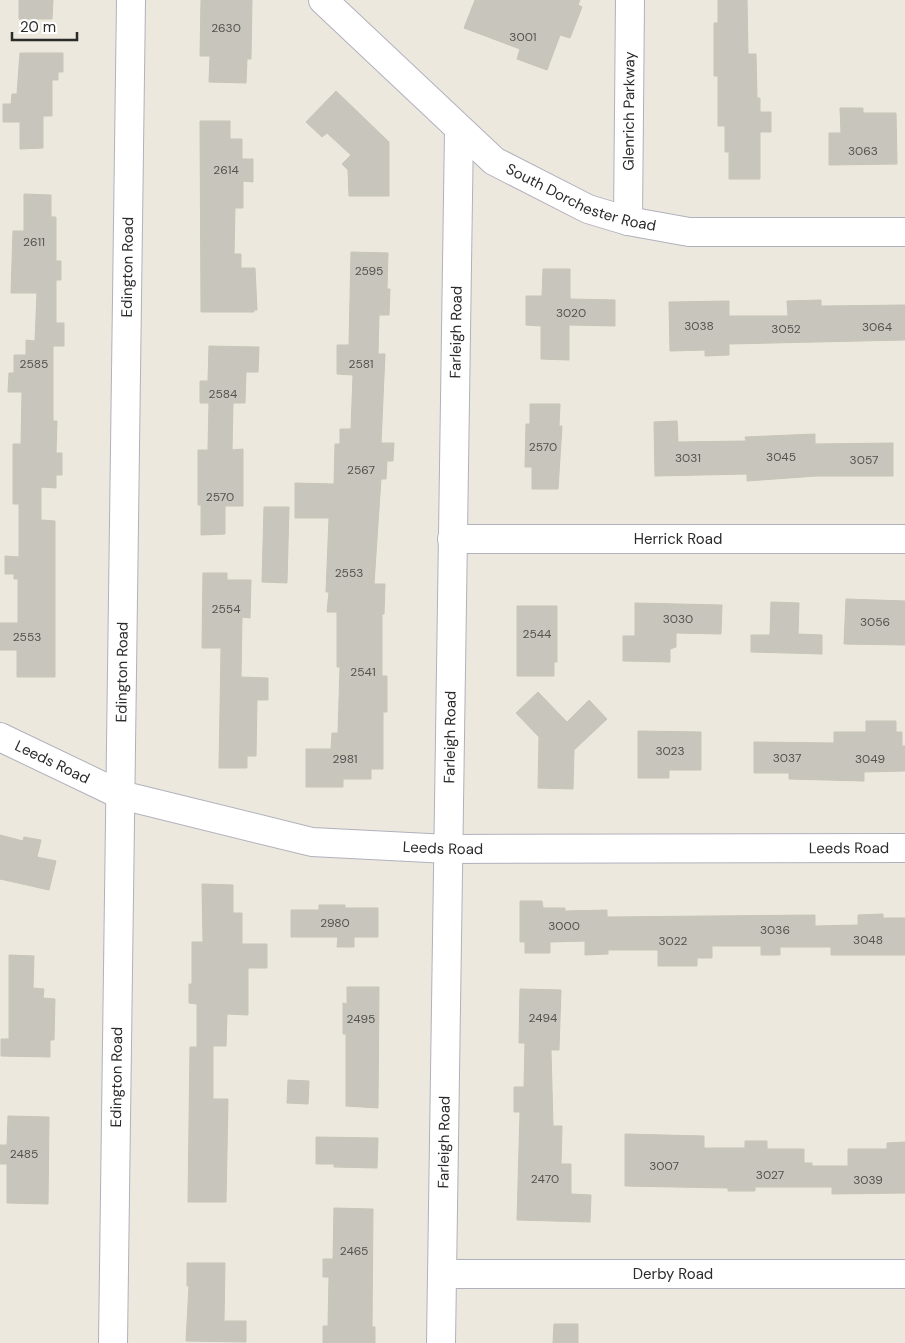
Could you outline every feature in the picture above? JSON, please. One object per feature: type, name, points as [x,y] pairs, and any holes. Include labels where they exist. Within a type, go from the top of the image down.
[{"type":"street","name":"Edington Road","points":[[113,1343],[131,0]]},
{"type":"street","name":"South Dorchester Road","points":[[322,0],[494,161],[588,209],[628,221],[689,232],[905,232]]},
{"type":"street","name":"Glenrich Parkway","points":[[628,221],[630,0]]},
{"type":"street","name":"Farleigh Road","points":[[441,1343],[459,130]]},
{"type":"street","name":"Herrick Road","points":[[452,539],[905,540]]},
{"type":"street","name":"Leeds Road","points":[[0,737],[121,794],[312,842],[448,849],[905,848]]},
{"type":"street","name":"Derby Road","points":[[442,1274],[905,1274]]},
{"type":"building","points":[[19,0],[53,0],[52,19],[19,19]]},
{"type":"building","points":[[201,0],[252,0],[251,59],[247,59],[246,83],[209,82],[210,56],[200,56]]},
{"type":"building","points":[[475,0],[580,0],[578,5],[582,7],[570,38],[560,35],[547,70],[517,59],[520,49],[464,28]]},
{"type":"building","points":[[718,0],[747,0],[748,54],[756,54],[757,98],[760,98],[760,112],[771,112],[771,132],[760,132],[760,179],[729,179],[729,152],[725,152],[725,126],[718,126],[718,76],[714,76],[714,23],[718,23]]},
{"type":"building","points":[[20,53],[63,53],[63,72],[58,72],[58,80],[52,80],[52,116],[43,116],[43,148],[20,149],[20,122],[3,122],[3,104],[11,104],[12,94],[17,94]]},
{"type":"building","points":[[336,91],[389,142],[389,196],[349,196],[348,170],[342,164],[351,155],[327,133],[322,137],[306,122]]},
{"type":"building","points":[[840,108],[863,108],[863,113],[896,113],[897,164],[829,165],[829,133],[841,133]]},
{"type":"building","points":[[200,121],[230,121],[230,139],[242,139],[242,159],[253,159],[253,182],[243,181],[243,208],[235,208],[234,254],[241,254],[241,268],[255,268],[257,310],[254,310],[254,312],[201,312]]},
{"type":"building","points":[[24,194],[51,195],[51,217],[56,217],[56,261],[61,261],[61,280],[56,280],[56,323],[64,323],[64,346],[53,346],[53,421],[57,421],[56,453],[62,453],[62,475],[56,475],[56,488],[41,487],[41,520],[55,521],[55,677],[17,677],[17,650],[0,650],[0,623],[18,623],[18,579],[14,579],[14,574],[5,574],[5,556],[19,557],[19,504],[13,504],[13,444],[21,444],[22,392],[8,392],[9,373],[14,373],[14,355],[26,355],[26,340],[35,341],[37,293],[11,293],[13,231],[24,231]]},
{"type":"building","points":[[351,252],[388,253],[387,289],[390,289],[389,315],[379,315],[378,354],[385,354],[381,443],[394,443],[393,461],[387,461],[386,479],[381,479],[374,584],[385,584],[384,614],[382,614],[382,676],[387,676],[387,712],[383,712],[383,769],[371,769],[371,779],[343,779],[343,787],[306,787],[306,749],[331,749],[332,733],[338,733],[340,667],[337,667],[337,612],[327,612],[329,592],[326,592],[329,518],[295,518],[295,483],[334,484],[335,444],[340,444],[340,429],[351,429],[353,375],[337,374],[337,345],[349,345]]},
{"type":"building","points":[[543,269],[570,269],[570,299],[615,300],[615,326],[569,325],[569,360],[541,359],[541,326],[526,325],[526,296],[542,296]]},
{"type":"building","points":[[821,300],[821,306],[905,305],[905,340],[729,344],[729,355],[705,356],[705,350],[670,351],[669,302],[729,301],[729,316],[788,316],[787,301]]},
{"type":"building","points":[[209,346],[259,347],[258,372],[246,372],[245,403],[233,403],[232,450],[243,449],[243,506],[225,506],[225,534],[201,535],[201,505],[198,505],[198,450],[208,450],[209,403],[200,403],[200,381],[208,381]]},
{"type":"building","points":[[530,404],[560,404],[559,426],[562,426],[558,489],[532,489],[532,467],[525,467],[526,424],[530,424]]},
{"type":"building","points":[[677,421],[678,442],[746,441],[745,437],[815,434],[815,444],[893,443],[893,476],[817,476],[747,481],[747,474],[655,476],[654,422]]},
{"type":"building","points":[[264,507],[289,507],[287,583],[262,582]]},
{"type":"building","points":[[203,573],[227,573],[227,580],[251,580],[250,618],[242,617],[241,677],[268,678],[268,700],[257,700],[256,756],[247,756],[247,768],[219,768],[221,648],[202,648]]},
{"type":"building","points":[[846,599],[905,601],[905,645],[844,644]]},
{"type":"building","points":[[771,602],[799,603],[798,634],[822,635],[822,654],[751,652],[751,635],[770,635]]},
{"type":"building","points":[[635,603],[722,605],[721,634],[676,633],[676,647],[670,649],[670,662],[623,661],[623,636],[635,636]]},
{"type":"building","points":[[517,606],[557,606],[557,662],[554,662],[554,676],[517,676]]},
{"type":"building","points":[[538,692],[567,722],[589,700],[607,719],[574,750],[573,789],[538,788],[539,737],[516,713]]},
{"type":"building","points":[[866,721],[896,721],[896,732],[902,732],[902,746],[905,746],[905,771],[864,772],[864,781],[789,779],[789,773],[754,773],[754,742],[834,743],[834,732],[866,732]]},
{"type":"building","points":[[638,731],[701,732],[701,770],[669,770],[669,778],[638,778]]},
{"type":"building","points":[[0,835],[23,841],[24,837],[41,840],[37,857],[56,861],[49,890],[0,879]]},
{"type":"building","points":[[202,884],[233,885],[233,913],[242,913],[242,944],[267,944],[267,968],[248,968],[248,1015],[227,1014],[226,1046],[213,1046],[213,1099],[228,1099],[226,1202],[188,1202],[190,1047],[197,1047],[197,1004],[189,1003],[189,984],[192,984],[192,942],[203,942]]},
{"type":"building","points":[[520,901],[542,901],[543,908],[565,908],[565,911],[607,910],[607,917],[815,915],[815,926],[858,925],[858,915],[883,914],[883,918],[905,918],[905,955],[831,955],[831,947],[780,947],[780,955],[761,955],[761,946],[712,946],[712,958],[697,958],[697,966],[658,966],[658,950],[608,950],[608,954],[585,955],[585,941],[550,942],[550,953],[525,953],[525,942],[520,942]]},
{"type":"building","points":[[319,905],[345,905],[345,908],[378,908],[378,937],[354,937],[354,947],[337,947],[338,937],[291,937],[291,910],[319,910]]},
{"type":"building","points":[[9,955],[34,956],[33,988],[44,989],[43,998],[55,999],[54,1040],[50,1040],[50,1057],[1,1056],[1,1039],[9,1039]]},
{"type":"building","points":[[347,987],[379,987],[378,1108],[346,1106],[346,1034],[343,1034],[343,1003],[347,1004]]},
{"type":"building","points":[[520,989],[561,990],[559,1050],[551,1050],[553,1126],[562,1126],[561,1164],[571,1164],[571,1194],[591,1195],[590,1222],[517,1220],[520,1112],[514,1112],[514,1087],[524,1087],[525,1043],[519,1043]]},
{"type":"building","points":[[288,1080],[309,1081],[308,1104],[287,1103]]},
{"type":"building","points":[[8,1116],[49,1117],[48,1204],[7,1203],[7,1164],[0,1164],[0,1145],[7,1145]]},
{"type":"building","points":[[625,1134],[704,1136],[704,1148],[745,1148],[745,1141],[767,1141],[767,1149],[804,1149],[804,1163],[812,1163],[812,1166],[848,1166],[848,1149],[887,1149],[887,1143],[905,1142],[905,1193],[832,1194],[832,1187],[755,1187],[755,1191],[728,1191],[728,1188],[625,1186]]},
{"type":"building","points":[[316,1137],[378,1138],[377,1168],[334,1167],[334,1164],[316,1164]]},
{"type":"building","points":[[334,1208],[373,1209],[372,1327],[375,1327],[375,1343],[323,1343],[323,1326],[328,1326],[329,1277],[323,1277],[323,1259],[333,1259]]},
{"type":"building","points":[[187,1263],[225,1263],[224,1321],[246,1321],[246,1342],[186,1341],[189,1286],[187,1286]]},
{"type":"building","points":[[554,1324],[578,1324],[578,1343],[553,1343]]}]
